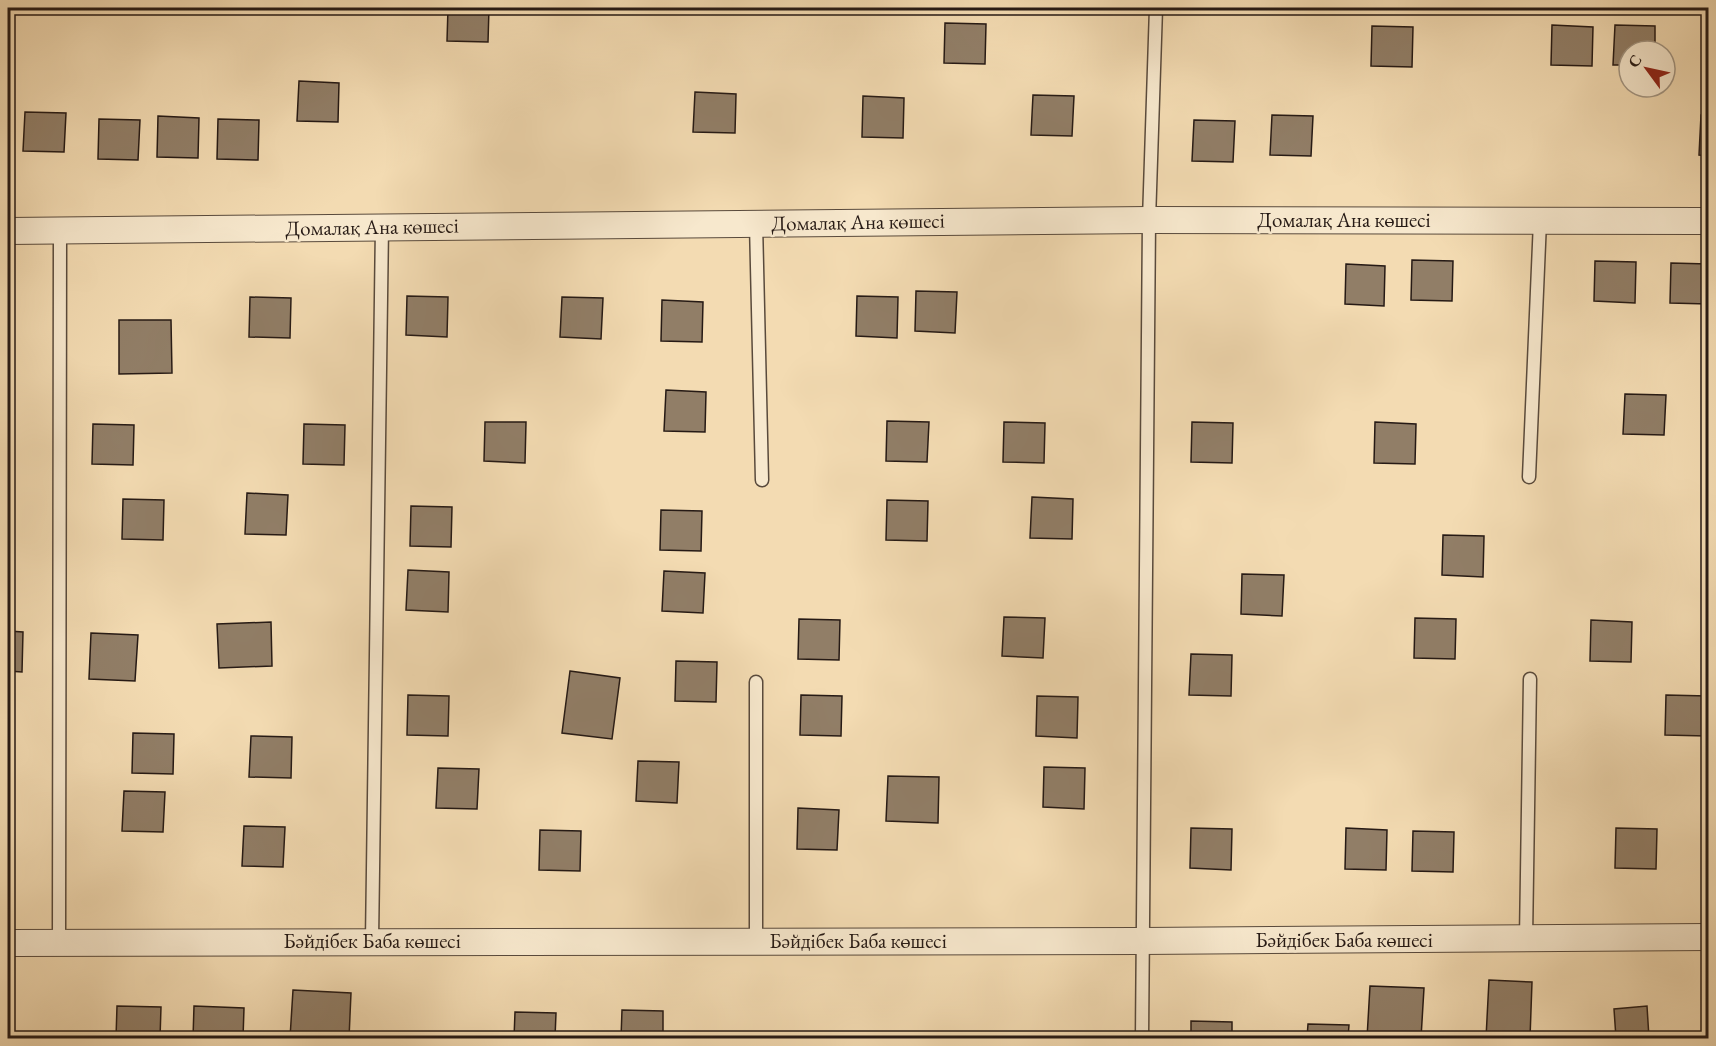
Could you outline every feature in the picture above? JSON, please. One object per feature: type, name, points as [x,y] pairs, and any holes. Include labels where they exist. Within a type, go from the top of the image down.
[{"type":"street","name":"Домалақ Ана көшесі","points":[[8,231],[1149,220],[1708,221]]},
{"type":"street","name":"Бәйдібек Баба көшесі","points":[[8,943],[1708,938]]},
{"type":"lane","points":[[1142,1038],[1149,220],[1156,8]]},
{"type":"lane","points":[[1529,477],[1540,221]]},
{"type":"lane","points":[[756,223],[762,480]]},
{"type":"lane","points":[[372,941],[382,226]]},
{"type":"lane","points":[[59,942],[60,232]]},
{"type":"lane","points":[[1526,939],[1530,679]]},
{"type":"lane","points":[[756,682],[756,941]]},
{"type":"building","points":[[448,8],[489,8],[488,42],[447,41]]},
{"type":"building","points":[[945,23],[986,24],[985,64],[944,63]]},
{"type":"building","points":[[1552,25],[1593,27],[1592,66],[1551,65]]},
{"type":"building","points":[[1615,25],[1655,26],[1655,39],[1617,39],[1617,65],[1613,65]]},
{"type":"building","points":[[1372,26],[1413,27],[1412,67],[1371,66]]},
{"type":"building","points":[[299,81],[339,83],[338,122],[297,121]]},
{"type":"building","points":[[695,92],[736,94],[735,133],[693,132]]},
{"type":"building","points":[[1033,95],[1074,96],[1072,136],[1031,135]]},
{"type":"building","points":[[863,96],[904,98],[903,138],[862,137]]},
{"type":"building","points":[[25,112],[66,113],[64,152],[23,151]]},
{"type":"building","points":[[1272,115],[1313,116],[1311,156],[1270,155]]},
{"type":"building","points":[[1701,115],[1708,116],[1708,156],[1699,155]]},
{"type":"building","points":[[158,116],[199,118],[198,158],[157,157]]},
{"type":"building","points":[[99,119],[140,120],[138,160],[98,159]]},
{"type":"building","points":[[218,119],[259,120],[258,160],[217,159]]},
{"type":"building","points":[[1194,120],[1235,121],[1233,162],[1192,161]]},
{"type":"building","points":[[1412,260],[1453,261],[1452,301],[1411,300]]},
{"type":"building","points":[[1595,261],[1636,262],[1635,303],[1594,301]]},
{"type":"building","points":[[1671,263],[1708,264],[1708,304],[1670,303]]},
{"type":"building","points":[[1346,264],[1385,266],[1384,306],[1345,304]]},
{"type":"building","points":[[916,291],[957,292],[955,333],[915,331]]},
{"type":"building","points":[[407,296],[448,297],[447,337],[406,335]]},
{"type":"building","points":[[857,296],[898,297],[897,338],[856,336]]},
{"type":"building","points":[[250,297],[291,298],[290,338],[249,337]]},
{"type":"building","points":[[562,297],[603,298],[601,339],[560,337]]},
{"type":"building","points":[[662,300],[703,302],[702,342],[661,341]]},
{"type":"building","points":[[119,320],[171,320],[172,373],[119,374]]},
{"type":"building","points":[[666,390],[706,392],[705,432],[664,431]]},
{"type":"building","points":[[1625,394],[1666,395],[1664,435],[1623,434]]},
{"type":"building","points":[[887,421],[929,422],[927,462],[886,461]]},
{"type":"building","points":[[485,422],[526,422],[525,463],[484,461]]},
{"type":"building","points":[[1004,422],[1045,423],[1044,463],[1003,462]]},
{"type":"building","points":[[1192,422],[1233,423],[1232,463],[1191,462]]},
{"type":"building","points":[[1375,422],[1416,424],[1415,464],[1374,463]]},
{"type":"building","points":[[93,424],[134,425],[133,465],[92,464]]},
{"type":"building","points":[[304,424],[345,425],[344,465],[303,464]]},
{"type":"building","points":[[8,435],[11,435],[10,475],[8,475]]},
{"type":"building","points":[[247,493],[288,495],[286,535],[245,534]]},
{"type":"building","points":[[1032,497],[1073,499],[1072,539],[1030,538]]},
{"type":"building","points":[[123,499],[164,500],[163,540],[122,539]]},
{"type":"building","points":[[887,500],[928,501],[927,541],[886,540]]},
{"type":"building","points":[[411,506],[452,507],[451,547],[410,546]]},
{"type":"building","points":[[661,510],[702,511],[701,551],[660,550]]},
{"type":"building","points":[[1443,535],[1484,536],[1483,577],[1442,575]]},
{"type":"building","points":[[408,570],[449,572],[448,612],[406,610]]},
{"type":"building","points":[[664,571],[705,573],[703,613],[662,611]]},
{"type":"building","points":[[1242,574],[1284,575],[1282,616],[1241,614]]},
{"type":"building","points":[[1004,617],[1045,618],[1043,658],[1002,656]]},
{"type":"building","points":[[1415,618],[1456,619],[1455,659],[1414,658]]},
{"type":"building","points":[[799,619],[840,620],[839,660],[798,659]]},
{"type":"building","points":[[1591,620],[1632,622],[1631,662],[1590,661]]},
{"type":"building","points":[[271,622],[272,666],[219,668],[217,624]]},
{"type":"building","points":[[8,631],[23,632],[22,672],[8,671]]},
{"type":"building","points":[[91,633],[138,635],[135,681],[89,679]]},
{"type":"building","points":[[1191,654],[1232,655],[1231,696],[1189,695]]},
{"type":"building","points":[[676,661],[717,662],[716,702],[675,701]]},
{"type":"building","points":[[570,671],[620,678],[612,739],[562,733]]},
{"type":"building","points":[[408,695],[449,696],[448,736],[407,735]]},
{"type":"building","points":[[801,695],[842,696],[841,736],[800,735]]},
{"type":"building","points":[[1666,695],[1707,696],[1706,736],[1665,735]]},
{"type":"building","points":[[1037,696],[1078,697],[1077,738],[1036,736]]},
{"type":"building","points":[[133,733],[174,734],[173,774],[132,773]]},
{"type":"building","points":[[251,736],[292,737],[291,778],[249,777]]},
{"type":"building","points":[[638,761],[679,762],[677,803],[636,801]]},
{"type":"building","points":[[1044,767],[1085,768],[1084,809],[1043,807]]},
{"type":"building","points":[[438,768],[479,769],[477,809],[436,808]]},
{"type":"building","points":[[888,776],[939,777],[938,823],[886,821]]},
{"type":"building","points":[[124,791],[165,792],[163,832],[122,831]]},
{"type":"building","points":[[798,808],[839,810],[837,850],[797,849]]},
{"type":"building","points":[[244,826],[285,827],[283,867],[242,866]]},
{"type":"building","points":[[1191,828],[1232,829],[1231,870],[1190,868]]},
{"type":"building","points":[[1346,828],[1387,830],[1386,870],[1345,869]]},
{"type":"building","points":[[1616,828],[1657,829],[1656,869],[1615,868]]},
{"type":"building","points":[[540,830],[581,831],[580,871],[539,870]]},
{"type":"building","points":[[1413,831],[1454,832],[1453,872],[1412,871]]},
{"type":"building","points":[[1489,980],[1532,982],[1530,1038],[1486,1038]]},
{"type":"building","points":[[1370,986],[1424,988],[1421,1038],[1367,1038]]},
{"type":"building","points":[[293,990],[351,993],[349,1038],[290,1038]]},
{"type":"building","points":[[117,1006],[161,1007],[160,1038],[116,1038]]},
{"type":"building","points":[[194,1006],[244,1008],[243,1038],[193,1038]]},
{"type":"building","points":[[1647,1006],[1649,1038],[1616,1038],[1614,1009]]},
{"type":"building","points":[[622,1010],[663,1011],[663,1038],[621,1038]]},
{"type":"building","points":[[515,1012],[556,1013],[555,1038],[514,1038]]},
{"type":"building","points":[[1191,1021],[1232,1022],[1232,1038],[1191,1038]]},
{"type":"building","points":[[1308,1024],[1349,1025],[1348,1038],[1307,1038]]},
{"type":"building","points":[[429,1032],[470,1033],[470,1038],[428,1038]]}]
